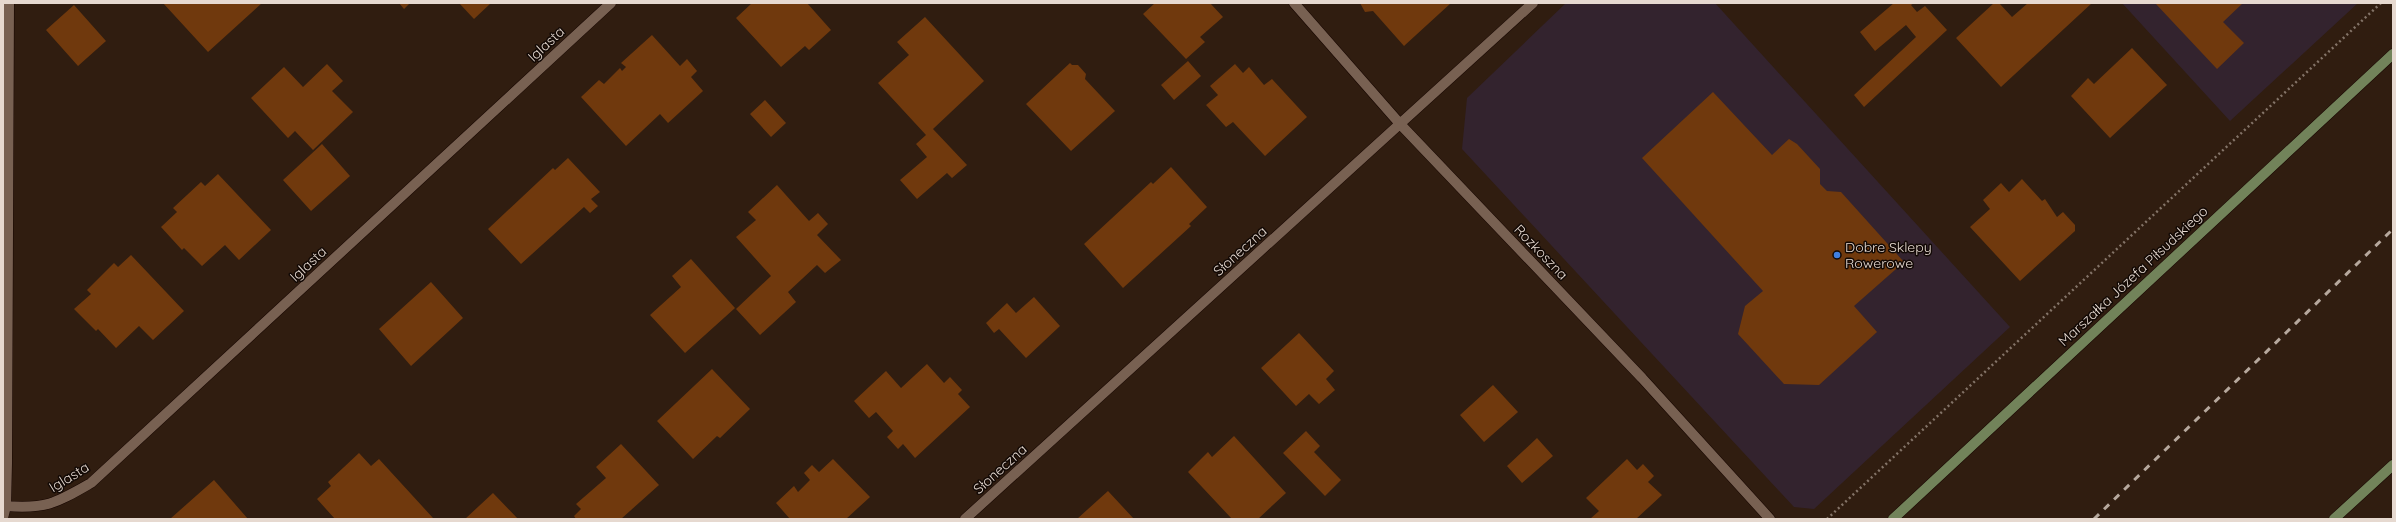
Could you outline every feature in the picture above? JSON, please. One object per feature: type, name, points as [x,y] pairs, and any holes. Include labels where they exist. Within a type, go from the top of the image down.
[{"type":"main road","name":"Marszałka Józefa Piłsudskiego","points":[[1893,519],[2393,54]]},
{"type":"main road","points":[[2334,519],[2393,465]]},
{"type":"street","points":[[3,518],[6,506],[5,464],[10,3]]},
{"type":"street","name":"Iglasta","points":[[6,506],[32,508],[54,504],[91,483],[611,3]]},
{"type":"street","name":"Rozkoszna","points":[[1294,3],[1401,125],[1637,373],[1770,519]]},
{"type":"street","name":"Słoneczna","points":[[965,519],[1401,125],[1533,3]]},
{"type":"path","points":[[1827,519],[2382,3]]},
{"type":"shaded area","points":[[1566,3],[1715,3],[2010,327],[1814,509],[1794,507],[1462,149],[1467,98]]},
{"type":"shaded area","points":[[2122,3],[2358,3],[2230,121]]},
{"type":"building","points":[[163,3],[262,3],[208,52]]},
{"type":"building","points":[[399,3],[410,3],[404,9]]},
{"type":"building","points":[[459,3],[491,3],[474,19]]},
{"type":"building","points":[[752,3],[807,3],[831,30],[809,50],[805,46],[781,67],[736,18]]},
{"type":"building","points":[[1155,3],[1210,3],[1223,17],[1200,37],[1205,42],[1186,59],[1143,14]]},
{"type":"building","points":[[1360,3],[1451,3],[1404,46],[1373,11],[1365,12]]},
{"type":"building","points":[[1894,3],[1914,3],[1911,5],[1917,12],[1925,6],[1947,30],[1864,107],[1854,95],[1916,37],[1906,25],[1875,51],[1860,32]]},
{"type":"building","points":[[1994,3],[1999,3],[2012,17],[2028,3],[2092,3],[2001,87],[1956,38]]},
{"type":"building","points":[[2155,3],[2243,3],[2223,22],[2244,43],[2217,69]]},
{"type":"building","points":[[74,5],[106,41],[78,66],[46,30]]},
{"type":"building","points":[[925,17],[984,81],[933,129],[967,165],[952,178],[947,173],[917,199],[900,180],[927,157],[916,144],[926,135],[878,83],[909,55],[897,42]]},
{"type":"building","points":[[652,35],[680,66],[687,59],[697,71],[691,77],[703,91],[668,123],[660,114],[626,146],[581,97],[599,80],[604,84],[620,68],[622,71],[626,67],[621,63]]},
{"type":"building","points":[[2132,48],[2167,85],[2110,138],[2071,96],[2088,78],[2094,84]]},
{"type":"building","points":[[1188,61],[1201,76],[1174,100],[1161,85]]},
{"type":"building","points":[[1070,63],[1072,65],[1078,65],[1086,74],[1085,79],[1115,111],[1071,151],[1026,104]]},
{"type":"building","points":[[327,64],[343,81],[332,91],[353,112],[313,150],[295,131],[288,138],[251,98],[284,67],[303,87]]},
{"type":"building","points":[[1235,64],[1243,73],[1249,67],[1264,85],[1272,79],[1307,117],[1265,156],[1233,122],[1226,127],[1206,105],[1218,95],[1210,86]]},
{"type":"building","points":[[1713,92],[1772,155],[1789,139],[1797,144],[1820,169],[1820,184],[1827,191],[1841,192],[1904,262],[1854,306],[1877,332],[1819,385],[1784,384],[1738,334],[1745,306],[1763,291],[1642,158]]},
{"type":"building","points":[[765,100],[786,123],[771,137],[750,114]]},
{"type":"building","points":[[322,144],[350,176],[311,211],[283,180]]},
{"type":"building","points":[[568,158],[600,192],[591,199],[598,206],[590,213],[584,207],[521,264],[488,229],[553,168],[555,170]]},
{"type":"building","points":[[1171,167],[1207,207],[1189,224],[1191,226],[1123,288],[1084,244],[1151,182],[1153,184]]},
{"type":"building","points":[[218,174],[271,230],[239,260],[225,245],[202,266],[184,248],[182,250],[161,227],[177,212],[173,208],[201,182],[205,186]]},
{"type":"building","points":[[2022,179],[2042,201],[2045,199],[2057,217],[2063,212],[2075,225],[2075,231],[2020,281],[1970,227],[1990,209],[1983,200],[2001,183],[2009,192]]},
{"type":"building","points":[[777,185],[809,221],[818,213],[828,224],[817,235],[841,260],[825,273],[817,265],[788,292],[796,302],[760,335],[736,309],[771,276],[736,237],[756,220],[748,212]]},
{"type":"building","points":[[131,255],[184,311],[153,340],[139,326],[116,348],[98,329],[96,331],[74,309],[91,294],[87,290],[114,263],[118,267]]},
{"type":"building","points":[[691,259],[735,308],[685,353],[650,315],[681,287],[672,276]]},
{"type":"building","points":[[431,282],[463,318],[411,366],[379,329]]},
{"type":"building","points":[[1034,297],[1060,326],[1026,358],[999,329],[994,333],[986,323],[1007,303],[1016,313]]},
{"type":"building","points":[[1299,333],[1334,371],[1326,379],[1335,390],[1319,404],[1309,394],[1296,406],[1261,368]]},
{"type":"building","points":[[927,364],[944,383],[950,377],[962,390],[958,394],[970,407],[915,458],[903,444],[898,449],[887,437],[893,431],[876,412],[869,418],[854,401],[886,371],[901,388]]},
{"type":"building","points":[[712,369],[750,409],[720,438],[717,436],[693,459],[657,421]]},
{"type":"building","points":[[1493,385],[1518,412],[1484,442],[1460,415]]},
{"type":"building","points":[[1306,431],[1320,446],[1314,452],[1341,480],[1325,496],[1283,453]]},
{"type":"building","points":[[1234,436],[1286,493],[1258,519],[1232,519],[1188,472],[1208,452],[1212,457]]},
{"type":"building","points":[[1537,438],[1553,456],[1522,483],[1507,466]]},
{"type":"building","points":[[621,444],[659,485],[621,519],[576,519],[574,516],[581,509],[576,504],[606,478],[596,467]]},
{"type":"building","points":[[359,453],[371,466],[379,459],[433,518],[335,519],[317,499],[331,486],[328,482]]},
{"type":"building","points":[[833,459],[870,497],[846,519],[790,519],[776,503],[794,486],[798,492],[810,480],[804,473],[812,465],[819,472]]},
{"type":"building","points":[[1627,459],[1637,470],[1643,464],[1654,476],[1648,482],[1662,495],[1636,519],[1590,519],[1599,511],[1586,498]]},
{"type":"building","points":[[214,480],[248,519],[170,519]]},
{"type":"building","points":[[1108,491],[1134,519],[1077,519]]},
{"type":"building","points":[[493,493],[518,519],[465,519]]},
{"type":"railway","points":[[2094,519],[2393,229]]},
{"type":"place","name":"Dobre Sklepy Rowerowe","points":[[1837,255]]}]
